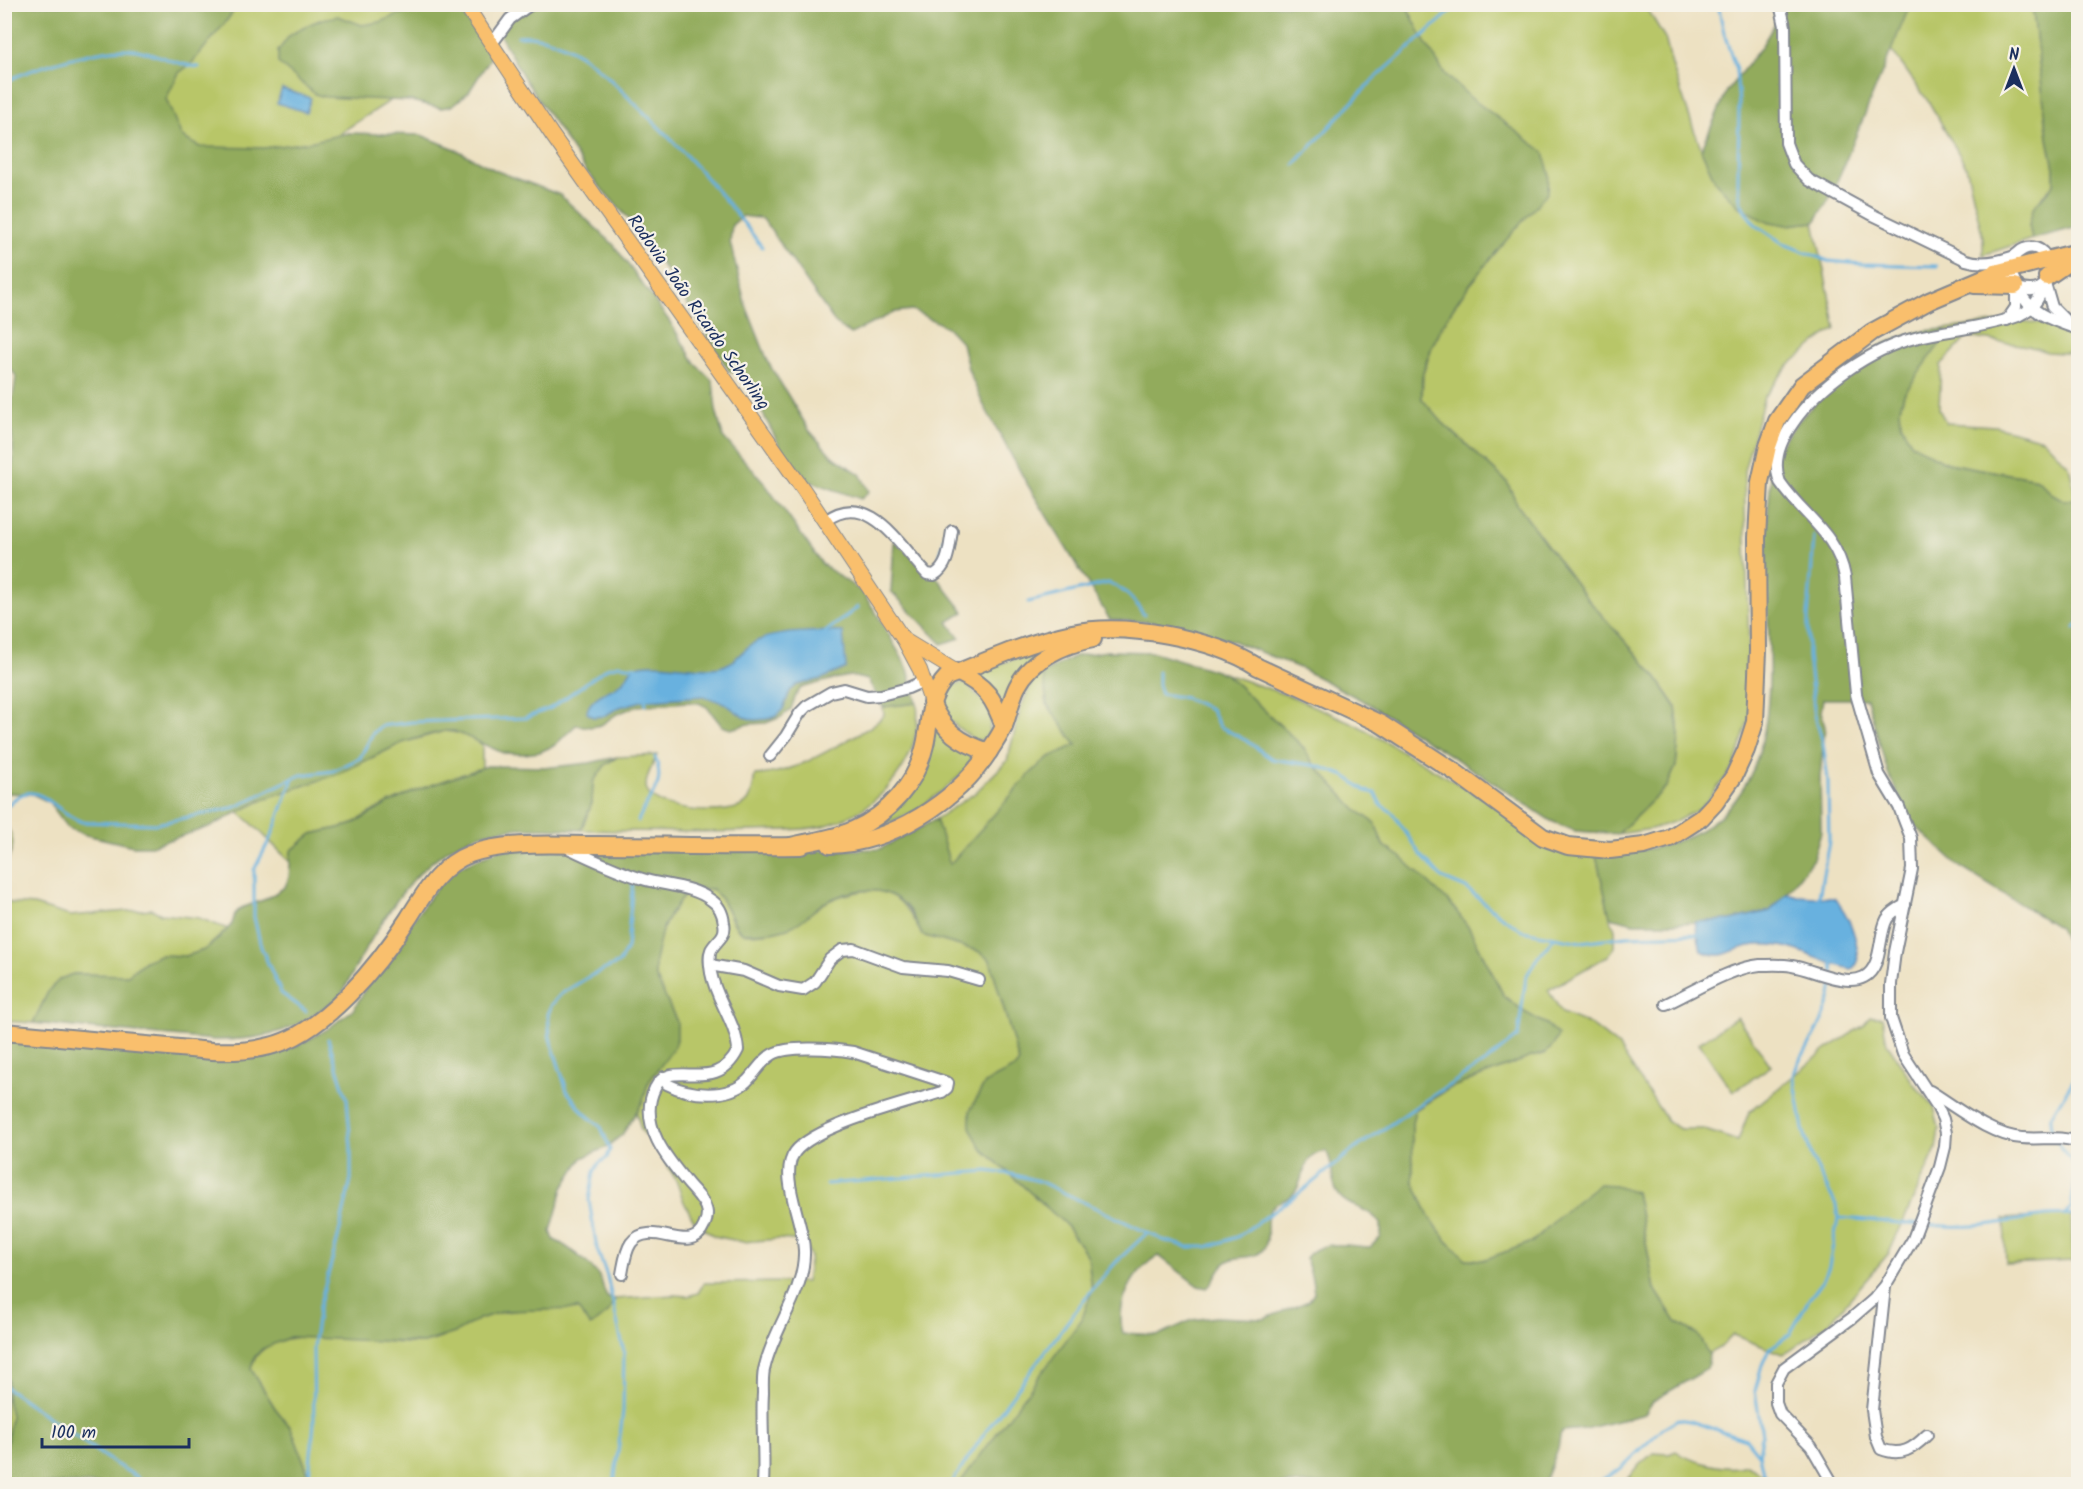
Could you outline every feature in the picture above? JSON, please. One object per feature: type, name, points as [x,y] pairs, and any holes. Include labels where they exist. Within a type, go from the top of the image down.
[{"type":"highway","points":[[790,846],[853,831],[898,798],[915,773],[925,747],[931,702],[937,687],[947,677],[1035,642],[1098,630],[1184,638],[1242,657],[1258,667],[1381,724],[1447,767],[1543,837],[1568,846],[1610,850],[1644,846],[1670,838],[1701,818],[1715,803],[1734,776],[1755,722],[1758,651],[1757,538],[1760,482],[1768,446],[1777,421],[1802,385],[1872,332],[1929,301],[2014,261],[2044,254],[2079,253]]},
{"type":"highway","points":[[2046,282],[2079,253]]},
{"type":"highway","points":[[1964,286],[2016,287]]},
{"type":"highway","points":[[4,1032],[212,1051],[237,1052],[272,1046],[299,1035],[336,1008],[381,956],[424,892],[441,872],[469,854],[500,847],[560,844],[790,846],[841,845],[877,838],[913,820],[947,798],[974,773],[1004,727],[1018,685],[1035,665],[1057,650],[1083,641],[1103,638],[1162,642],[1258,667]]},
{"type":"highway","points":[[957,672],[973,680],[987,691],[995,702],[1004,727]]},
{"type":"highway","points":[[931,702],[936,714],[962,742],[989,752]]},
{"type":"main road","name":"Rodovia João Ricardo Schorling","points":[[465,4],[559,145],[825,521],[904,640],[920,670],[931,702]]},
{"type":"main road","name":"Rodovia João Ricardo Schorling","points":[[904,640],[957,672]]},
{"type":"street","points":[[491,45],[510,19],[531,4]]},
{"type":"street","points":[[1780,4],[1785,26],[1786,143],[1794,164],[1809,180],[1873,216],[1966,260],[1977,264],[2014,261],[2016,307],[2007,320]]},
{"type":"street","points":[[2044,254],[2046,282],[2052,307],[2076,328]]},
{"type":"street","points":[[2016,287],[2031,291],[2046,282]]},
{"type":"street","points":[[1833,1485],[1811,1446],[1780,1414],[1776,1403],[1776,1383],[1784,1368],[1852,1318],[1885,1286],[1913,1239],[1940,1167],[1946,1133],[1937,1106],[1903,1054],[1890,1018],[1895,952],[1912,869],[1911,838],[1899,807],[1879,774],[1856,694],[1842,560],[1823,530],[1780,483],[1777,473],[1778,453],[1786,434],[1804,407],[1833,380],[1878,352],[1913,338],[2022,315],[2032,308],[2046,282]]},
{"type":"street","points":[[2016,287],[2032,308],[2046,317],[2076,328]]},
{"type":"street","points":[[825,521],[835,513],[844,510],[854,510],[867,515],[882,523],[927,574],[934,575],[942,570],[946,562],[952,531]]},
{"type":"street","points":[[770,756],[800,713],[807,706],[831,692],[844,689],[867,696],[881,696],[924,681]]},
{"type":"street","points":[[560,844],[602,864],[646,880],[701,893],[714,901],[722,913],[725,930],[712,949],[709,958],[711,975],[736,1032],[738,1050],[727,1066],[716,1073],[669,1074],[660,1079],[650,1103],[649,1118],[654,1134],[674,1167],[704,1203],[707,1212],[706,1220],[701,1233],[695,1239],[687,1240],[661,1234],[642,1235],[632,1242],[626,1255],[622,1274]]},
{"type":"street","points":[[1666,1004],[1741,969],[1759,965],[1790,965],[1838,978],[1862,978],[1871,971],[1876,960],[1883,928],[1889,916],[1905,905]]},
{"type":"street","points":[[710,965],[744,971],[790,989],[803,990],[815,982],[836,953],[854,949],[903,967],[948,971],[979,980]]},
{"type":"street","points":[[664,1077],[667,1084],[673,1087],[705,1093],[722,1093],[736,1089],[747,1081],[774,1053],[784,1050],[836,1049],[853,1052],[948,1083],[947,1088],[942,1092],[845,1122],[824,1132],[795,1152],[790,1162],[788,1175],[805,1252],[801,1276],[772,1341],[764,1370],[763,1485]]},
{"type":"street","points":[[1925,1088],[2004,1135],[2022,1138],[2060,1137],[2079,1142]]},
{"type":"street","points":[[1885,1286],[1872,1410],[1876,1437],[1881,1449],[1892,1453],[1916,1445],[1927,1435]]},
{"type":"green space","points":[[542,4],[1406,5],[1445,74],[1471,98],[1544,152],[1549,173],[1548,192],[1494,254],[1444,323],[1431,347],[1423,372],[1422,399],[1442,422],[1507,482],[1518,506],[1584,595],[1654,674],[1676,707],[1679,737],[1676,766],[1667,786],[1618,834],[1575,831],[1551,821],[1367,703],[1302,669],[1233,641],[1152,622],[1110,620],[1026,482],[982,402],[968,369],[962,343],[947,327],[912,310],[895,312],[851,334],[836,324],[763,219],[743,216],[732,225],[730,242],[745,303],[769,364],[809,430],[832,456],[860,474],[869,491],[861,499],[809,481],[781,448],[743,376],[729,371],[672,279],[634,225],[587,172],[524,78],[497,30],[497,26],[509,13],[527,11]]},
{"type":"green space","points":[[1406,4],[1645,5],[1665,38],[1695,133],[1716,183],[1787,225],[1814,222],[1836,329],[1788,366],[1764,397],[1744,471],[1749,718],[1734,767],[1701,808],[1677,821],[1651,829],[1618,834],[1667,786],[1676,766],[1679,737],[1676,706],[1654,674],[1584,595],[1518,506],[1507,482],[1442,422],[1422,400],[1423,374],[1432,347],[1452,306],[1476,278],[1507,125],[1467,95],[1445,74],[1428,49]]},
{"type":"green space","points":[[5,5],[238,5],[192,63],[179,73],[166,99],[182,137],[200,147],[264,148],[309,142],[348,133],[421,135],[453,148],[497,171],[560,195],[613,244],[670,322],[695,363],[713,381],[716,410],[723,437],[763,481],[822,564],[862,592],[908,669],[917,703],[883,707],[868,680],[850,676],[801,688],[791,709],[781,717],[766,723],[748,724],[731,729],[722,726],[707,707],[699,703],[687,702],[637,706],[617,714],[601,725],[591,727],[576,725],[555,745],[540,752],[524,754],[503,753],[454,731],[445,731],[402,743],[338,774],[261,800],[212,826],[151,846],[133,846],[86,835],[68,828],[49,802],[32,794],[5,793],[4,489],[12,470],[11,410],[16,376],[4,360]]},
{"type":"green space","points":[[151,5],[438,5],[471,49],[346,129],[299,170],[147,162]]},
{"type":"green space","points":[[422,5],[457,5],[491,57],[469,92],[452,106],[441,108],[411,101],[325,97],[315,94],[278,63],[278,51],[289,36],[322,19],[338,16],[362,25],[380,22]]},
{"type":"green space","points":[[1786,5],[1910,5],[1828,201],[1815,222],[1787,225],[1765,221],[1738,206],[1716,183],[1701,150],[1727,91],[1761,47]]},
{"type":"green space","points":[[1910,5],[2028,5],[2033,11],[2048,138],[2054,167],[2054,184],[2042,196],[2029,225],[2032,239],[1983,255],[1983,238],[1966,166],[1930,104],[1890,51]]},
{"type":"green space","points":[[2028,5],[2078,5],[2078,227],[2032,239],[2029,225],[2033,208],[2054,184],[2054,168],[2048,138],[2033,11]]},
{"type":"green space","points":[[2022,321],[2047,324],[2077,337],[2078,354],[2047,352],[2028,346],[1967,337],[1941,365],[1939,409],[1946,423],[1995,426],[2043,439],[2069,466],[2076,498],[2065,501],[2051,493],[2037,479],[1947,463],[1912,444],[1901,424],[1900,408],[1904,394],[1944,329]]},
{"type":"green space","points":[[1945,329],[1944,338],[1904,394],[1900,408],[1901,424],[1912,444],[1947,463],[2037,479],[2051,493],[2065,501],[2076,498],[2078,511],[2078,1002],[2068,947],[2059,928],[1960,867],[1912,823],[1888,773],[1867,699],[1823,699],[1821,712],[1825,727],[1820,777],[1821,832],[1813,859],[1770,911],[1731,920],[1681,923],[1634,923],[1610,917],[1595,851],[1658,847],[1707,826],[1740,794],[1759,754],[1767,708],[1769,659],[1766,558],[1772,473],[1778,450],[1802,417],[1844,374],[1868,354],[1895,339],[1910,334]]},
{"type":"green space","points":[[894,541],[932,571],[964,612],[948,622],[960,638],[942,644],[891,591]]},
{"type":"green space","points":[[1079,638],[1050,650],[1002,704],[974,672]]},
{"type":"green space","points":[[1107,651],[1154,652],[1226,674],[1303,747],[1313,763],[1355,809],[1375,823],[1383,845],[1401,857],[1451,904],[1469,928],[1504,996],[1526,1013],[1546,1024],[1558,1035],[1552,1047],[1545,1052],[1450,1088],[1415,1110],[1412,1123],[1413,1180],[1428,1215],[1447,1241],[1466,1259],[1483,1260],[1532,1242],[1567,1209],[1599,1184],[1615,1185],[1636,1192],[1655,1289],[1676,1322],[1697,1334],[1709,1355],[1707,1369],[1653,1401],[1645,1414],[1585,1429],[1561,1431],[1558,1449],[1544,1484],[959,1484],[1082,1319],[1092,1290],[1088,1256],[1065,1224],[981,1148],[970,1127],[970,1111],[985,1083],[1016,1067],[1019,1062],[990,960],[978,951],[922,935],[909,910],[891,895],[880,892],[858,891],[835,898],[824,903],[799,923],[784,929],[743,933],[737,927],[722,900],[712,889],[693,889],[684,895],[662,930],[655,961],[655,975],[677,1022],[677,1038],[673,1049],[648,1083],[642,1103],[622,1135],[605,1148],[582,1158],[563,1188],[551,1231],[554,1240],[574,1252],[594,1270],[601,1280],[606,1296],[615,1299],[608,1313],[590,1326],[578,1309],[504,1311],[479,1319],[455,1333],[423,1343],[290,1337],[262,1349],[254,1358],[251,1369],[275,1408],[291,1428],[311,1484],[5,1484],[5,1456],[11,1415],[7,1399],[8,1380],[4,1374],[4,1040],[213,1059],[269,1056],[297,1046],[326,1030],[354,1009],[374,973],[449,871],[500,849],[792,851],[880,849],[936,819],[950,864],[1030,774],[1048,758],[1076,745],[1047,704],[1043,673],[1075,656]],"holes":[[[1326,1151],[1337,1192],[1343,1200],[1370,1214],[1381,1223],[1381,1237],[1370,1247],[1327,1245],[1312,1252],[1306,1258],[1314,1293],[1309,1301],[1264,1319],[1216,1317],[1192,1320],[1159,1335],[1123,1333],[1122,1311],[1128,1289],[1141,1270],[1150,1262],[1159,1256],[1198,1286],[1207,1288],[1226,1262],[1261,1252],[1266,1244],[1267,1221],[1271,1208],[1294,1193],[1309,1159],[1317,1153]]]},
{"type":"green space","points":[[1043,673],[1047,704],[1077,745],[1048,758],[1030,774],[950,865],[936,819],[975,793],[1007,761],[1021,707],[1031,684]]},
{"type":"green space","points":[[1226,674],[1295,698],[1357,725],[1481,797],[1542,838],[1595,851],[1610,917],[1615,929],[1615,947],[1608,956],[1548,990],[1562,1013],[1591,1025],[1618,1046],[1668,1122],[1680,1129],[1702,1129],[1738,1141],[1749,1112],[1827,1049],[1863,1026],[1871,1017],[1882,1017],[1887,1043],[1913,1083],[1934,1107],[1939,1128],[1936,1149],[1889,1253],[1830,1322],[1782,1354],[1733,1335],[1721,1347],[1708,1354],[1697,1334],[1676,1322],[1655,1289],[1636,1192],[1549,1227],[1532,1242],[1483,1260],[1466,1259],[1447,1241],[1428,1215],[1413,1180],[1412,1123],[1415,1110],[1450,1088],[1531,1057],[1545,1054],[1546,1024],[1526,1013],[1504,996],[1469,928],[1401,857],[1383,845],[1375,823],[1355,809],[1313,763],[1303,747]]},
{"type":"green space","points":[[965,683],[993,711],[988,735],[982,740],[975,740],[956,726],[950,721],[944,709],[944,692],[953,684]]},
{"type":"green space","points":[[917,703],[917,724],[913,744],[905,762],[881,794],[847,818],[827,825],[800,829],[733,832],[581,830],[592,803],[593,782],[606,764],[617,757],[657,755],[647,777],[646,787],[653,798],[664,804],[695,810],[727,810],[747,802],[752,793],[755,775],[780,772],[824,753],[875,723],[884,715],[883,707]]},
{"type":"green space","points":[[934,718],[953,743],[979,758],[946,788],[914,812],[860,834],[904,799]]},
{"type":"green space","points":[[445,731],[464,734],[482,745],[482,768],[420,789],[375,810],[351,825],[312,834],[291,851],[290,861],[238,812],[276,794],[338,774],[402,743]]},
{"type":"green space","points":[[617,757],[606,764],[593,782],[592,803],[581,830],[524,828],[496,831],[468,839],[433,861],[392,906],[340,996],[296,1025],[257,1037],[214,1040],[33,1023],[49,990],[60,979],[73,974],[128,975],[145,961],[160,955],[186,956],[204,950],[232,924],[235,914],[241,908],[266,899],[285,887],[289,877],[291,851],[312,834],[351,825],[389,803],[420,789],[487,766],[552,767]]},
{"type":"green space","points":[[5,827],[11,834],[13,844],[5,868]]},
{"type":"green space","points":[[693,889],[712,889],[724,903],[736,927],[750,934],[781,930],[837,897],[866,891],[887,893],[903,905],[922,935],[978,951],[990,960],[1019,1062],[1017,1067],[985,1083],[970,1111],[981,1148],[1065,1224],[1088,1256],[1092,1290],[1083,1319],[959,1484],[311,1484],[291,1428],[275,1408],[251,1369],[260,1352],[277,1342],[300,1337],[326,1336],[423,1343],[439,1339],[482,1318],[512,1311],[561,1309],[608,1313],[615,1299],[688,1296],[698,1293],[704,1283],[806,1282],[810,1257],[805,1241],[778,1239],[743,1242],[714,1236],[693,1219],[676,1180],[658,1149],[641,1130],[636,1112],[642,1103],[648,1083],[660,1066],[677,1022],[655,975],[655,952],[670,916],[677,905]]},
{"type":"green space","points":[[4,899],[11,903],[34,905],[70,916],[151,909],[161,914],[199,918],[228,929],[204,950],[186,956],[160,955],[145,961],[128,975],[73,974],[49,990],[33,1023],[5,1021]]},
{"type":"green space","points":[[1737,1017],[1771,1066],[1733,1092],[1699,1043]]},
{"type":"green space","points":[[2071,1215],[2073,1261],[2006,1264],[2004,1219]]},
{"type":"green space","points":[[5,1374],[8,1380],[7,1399],[11,1415],[5,1456]]},
{"type":"green space","points":[[1676,1451],[1691,1459],[1720,1467],[1747,1465],[1772,1484],[1624,1484],[1639,1465],[1653,1453],[1669,1454]]},
{"type":"water","points":[[282,89],[311,98],[306,112],[277,103]]},
{"type":"water","points":[[800,632],[843,632],[846,668],[821,679],[797,685],[790,691],[783,709],[776,716],[767,719],[754,720],[744,717],[724,703],[703,696],[645,700],[620,707],[604,716],[594,717],[587,713],[592,701],[622,683],[634,667],[663,664],[700,668],[720,667],[731,662],[757,641],[776,635]]},
{"type":"water","points":[[1787,893],[1797,896],[1834,898],[1849,920],[1855,938],[1857,964],[1852,969],[1791,948],[1778,946],[1749,946],[1721,955],[1701,951],[1695,922],[1731,920],[1770,911]]},
{"type":"waterway","points":[[1294,165],[1370,83],[1459,4]]},
{"type":"waterway","points":[[1718,4],[1724,33],[1736,70],[1739,104],[1738,184],[1741,203],[1756,225],[1784,244],[1828,261],[1937,266]]},
{"type":"waterway","points":[[518,36],[534,36],[558,43],[579,54],[601,71],[685,154],[733,209],[762,247]]},
{"type":"waterway","points":[[4,83],[50,64],[90,54],[125,49],[137,50],[199,67]]},
{"type":"waterway","points":[[1814,536],[1808,617],[1808,656],[1815,715],[1823,743],[1828,781],[1829,841],[1819,897]]},
{"type":"waterway","points":[[940,556],[945,538]]},
{"type":"waterway","points":[[1028,602],[1108,583],[1120,588],[1144,615]]},
{"type":"waterway","points":[[823,634],[858,607]]},
{"type":"waterway","points":[[2075,628],[2078,625]]},
{"type":"waterway","points":[[4,810],[25,793],[34,793],[43,797],[82,822],[156,824],[236,807],[301,775],[333,771],[360,758],[373,733],[381,726],[412,722],[525,718],[551,708],[607,668],[619,665],[637,667]]},
{"type":"waterway","points":[[1158,672],[1161,694],[1186,698],[1211,709],[1219,726],[1247,741],[1272,759],[1318,766],[1345,776],[1366,791],[1375,793],[1381,805],[1392,812],[1420,854],[1442,878],[1466,888],[1523,931],[1581,942],[1627,936],[1701,934]]},
{"type":"waterway","points":[[645,698],[646,705]]},
{"type":"waterway","points":[[638,821],[658,783],[655,757]]},
{"type":"waterway","points":[[293,778],[272,835],[254,870],[254,917],[261,947],[281,993],[306,1011]]},
{"type":"waterway","points":[[614,1484],[623,1411],[624,1352],[607,1276],[597,1249],[589,1200],[594,1172],[599,1163],[607,1158],[610,1149],[601,1127],[584,1113],[567,1091],[550,1038],[548,1014],[552,1004],[561,994],[590,976],[619,963],[627,948],[633,880]]},
{"type":"waterway","points":[[826,1184],[987,1171],[1011,1174],[1039,1181],[1163,1240],[1188,1247],[1207,1247],[1237,1237],[1302,1191],[1353,1150],[1487,1061],[1518,1036],[1526,977],[1537,958],[1554,938]]},
{"type":"waterway","points":[[1832,960],[1833,974]]},
{"type":"waterway","points":[[1759,1455],[1762,1435],[1755,1391],[1762,1365],[1769,1349],[1790,1334],[1809,1299],[1823,1281],[1829,1266],[1838,1219],[1836,1205],[1813,1160],[1803,1129],[1794,1076],[1798,1064],[1825,1015],[1833,981]]},
{"type":"waterway","points":[[309,1476],[314,1422],[313,1347],[319,1307],[351,1179],[347,1099],[328,1039]]},
{"type":"waterway","points":[[2053,1134],[2051,1116],[2078,1073]]},
{"type":"waterway","points":[[2056,1140],[2077,1168],[2071,1208],[2065,1215]]},
{"type":"waterway","points":[[1838,1218],[1922,1225],[1972,1226],[2039,1217],[2078,1216]]},
{"type":"waterway","points":[[951,1484],[986,1431],[1086,1297],[1117,1261],[1147,1233]]},
{"type":"waterway","points":[[4,1386],[112,1462],[149,1484]]},
{"type":"waterway","points":[[1594,1484],[1620,1469],[1663,1428],[1678,1419],[1746,1439],[1759,1455],[1763,1473],[1770,1484]]}]
